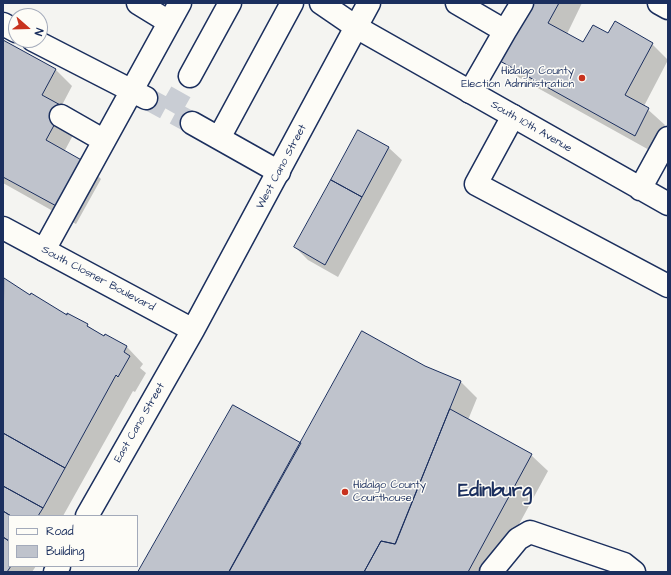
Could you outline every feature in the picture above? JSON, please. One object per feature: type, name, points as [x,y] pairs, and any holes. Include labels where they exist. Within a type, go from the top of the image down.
[{"type":"main road","points":[[44,250],[103,140],[138,94],[175,12],[138,3]]},
{"type":"main road","points":[[190,76],[230,3]]},
{"type":"main road","points":[[219,138],[292,3]]},
{"type":"main road","name":"South 10th Avenue","points":[[321,3],[356,27],[668,204]]},
{"type":"main road","name":"West Cano Street","points":[[193,330],[369,3]]},
{"type":"main road","points":[[457,3],[505,32]]},
{"type":"main road","points":[[470,92],[522,3]]},
{"type":"main road","points":[[659,3],[668,8]]},
{"type":"main road","points":[[48,48],[138,94]]},
{"type":"main road","points":[[61,116],[103,140]]},
{"type":"main road","points":[[513,116],[476,184],[668,286]]},
{"type":"main road","points":[[192,123],[279,172]]},
{"type":"main road","points":[[640,188],[668,138]]},
{"type":"main road","name":"South Closner Boulevard","points":[[3,228],[193,330]]},
{"type":"main road","name":"East Cano Street","points":[[88,515],[193,330]]},
{"type":"main road","points":[[490,572],[518,538],[530,532],[624,564],[634,572]]},
{"type":"building","name":"Hidalgo County Election Administration","points":[[533,3],[559,3],[548,23],[583,42],[593,25],[608,33],[615,21],[653,43],[625,95],[649,108],[635,136],[500,61]]},
{"type":"building","points":[[3,40],[8,43],[8,48],[18,48],[56,69],[42,95],[64,107],[46,140],[85,162],[60,208],[3,177]]},
{"type":"building","points":[[358,130],[389,147],[362,197],[331,180]]},
{"type":"building","points":[[331,180],[362,197],[325,265],[294,247]]},
{"type":"building","points":[[4,278],[30,295],[31,293],[67,315],[67,313],[88,324],[87,326],[104,336],[105,334],[127,346],[124,352],[130,356],[118,377],[116,375],[65,468],[3,433]]},
{"type":"building","name":"Hidalgo County Courthouse","points":[[362,331],[425,366],[461,381],[395,544],[381,541],[364,572],[229,572]]},
{"type":"building","points":[[233,405],[301,443],[229,572],[138,572]]},
{"type":"building","points":[[450,409],[532,454],[468,572],[364,572],[381,541],[395,544]]},
{"type":"building","points":[[3,433],[65,468],[43,508],[3,486]]},
{"type":"building","points":[[3,486],[43,508],[39,515],[9,515],[3,511]]},
{"type":"building","points":[[3,511],[9,515],[8,515],[8,540],[3,537]]},
{"type":"building","points":[[3,537],[8,540],[8,567],[10,567],[7,572],[3,572]]},
{"type":"tunnel","points":[[170,111],[190,76]]},
{"type":"tunnel","points":[[146,98],[192,123]]},
{"type":"place","name":"Hidalgo County Election Administration","points":[[582,78]]},
{"type":"place","name":"Hidalgo County Courthouse","points":[[345,492]]},
{"type":"district","name":"Edinburg","points":[[495,492]]}]
